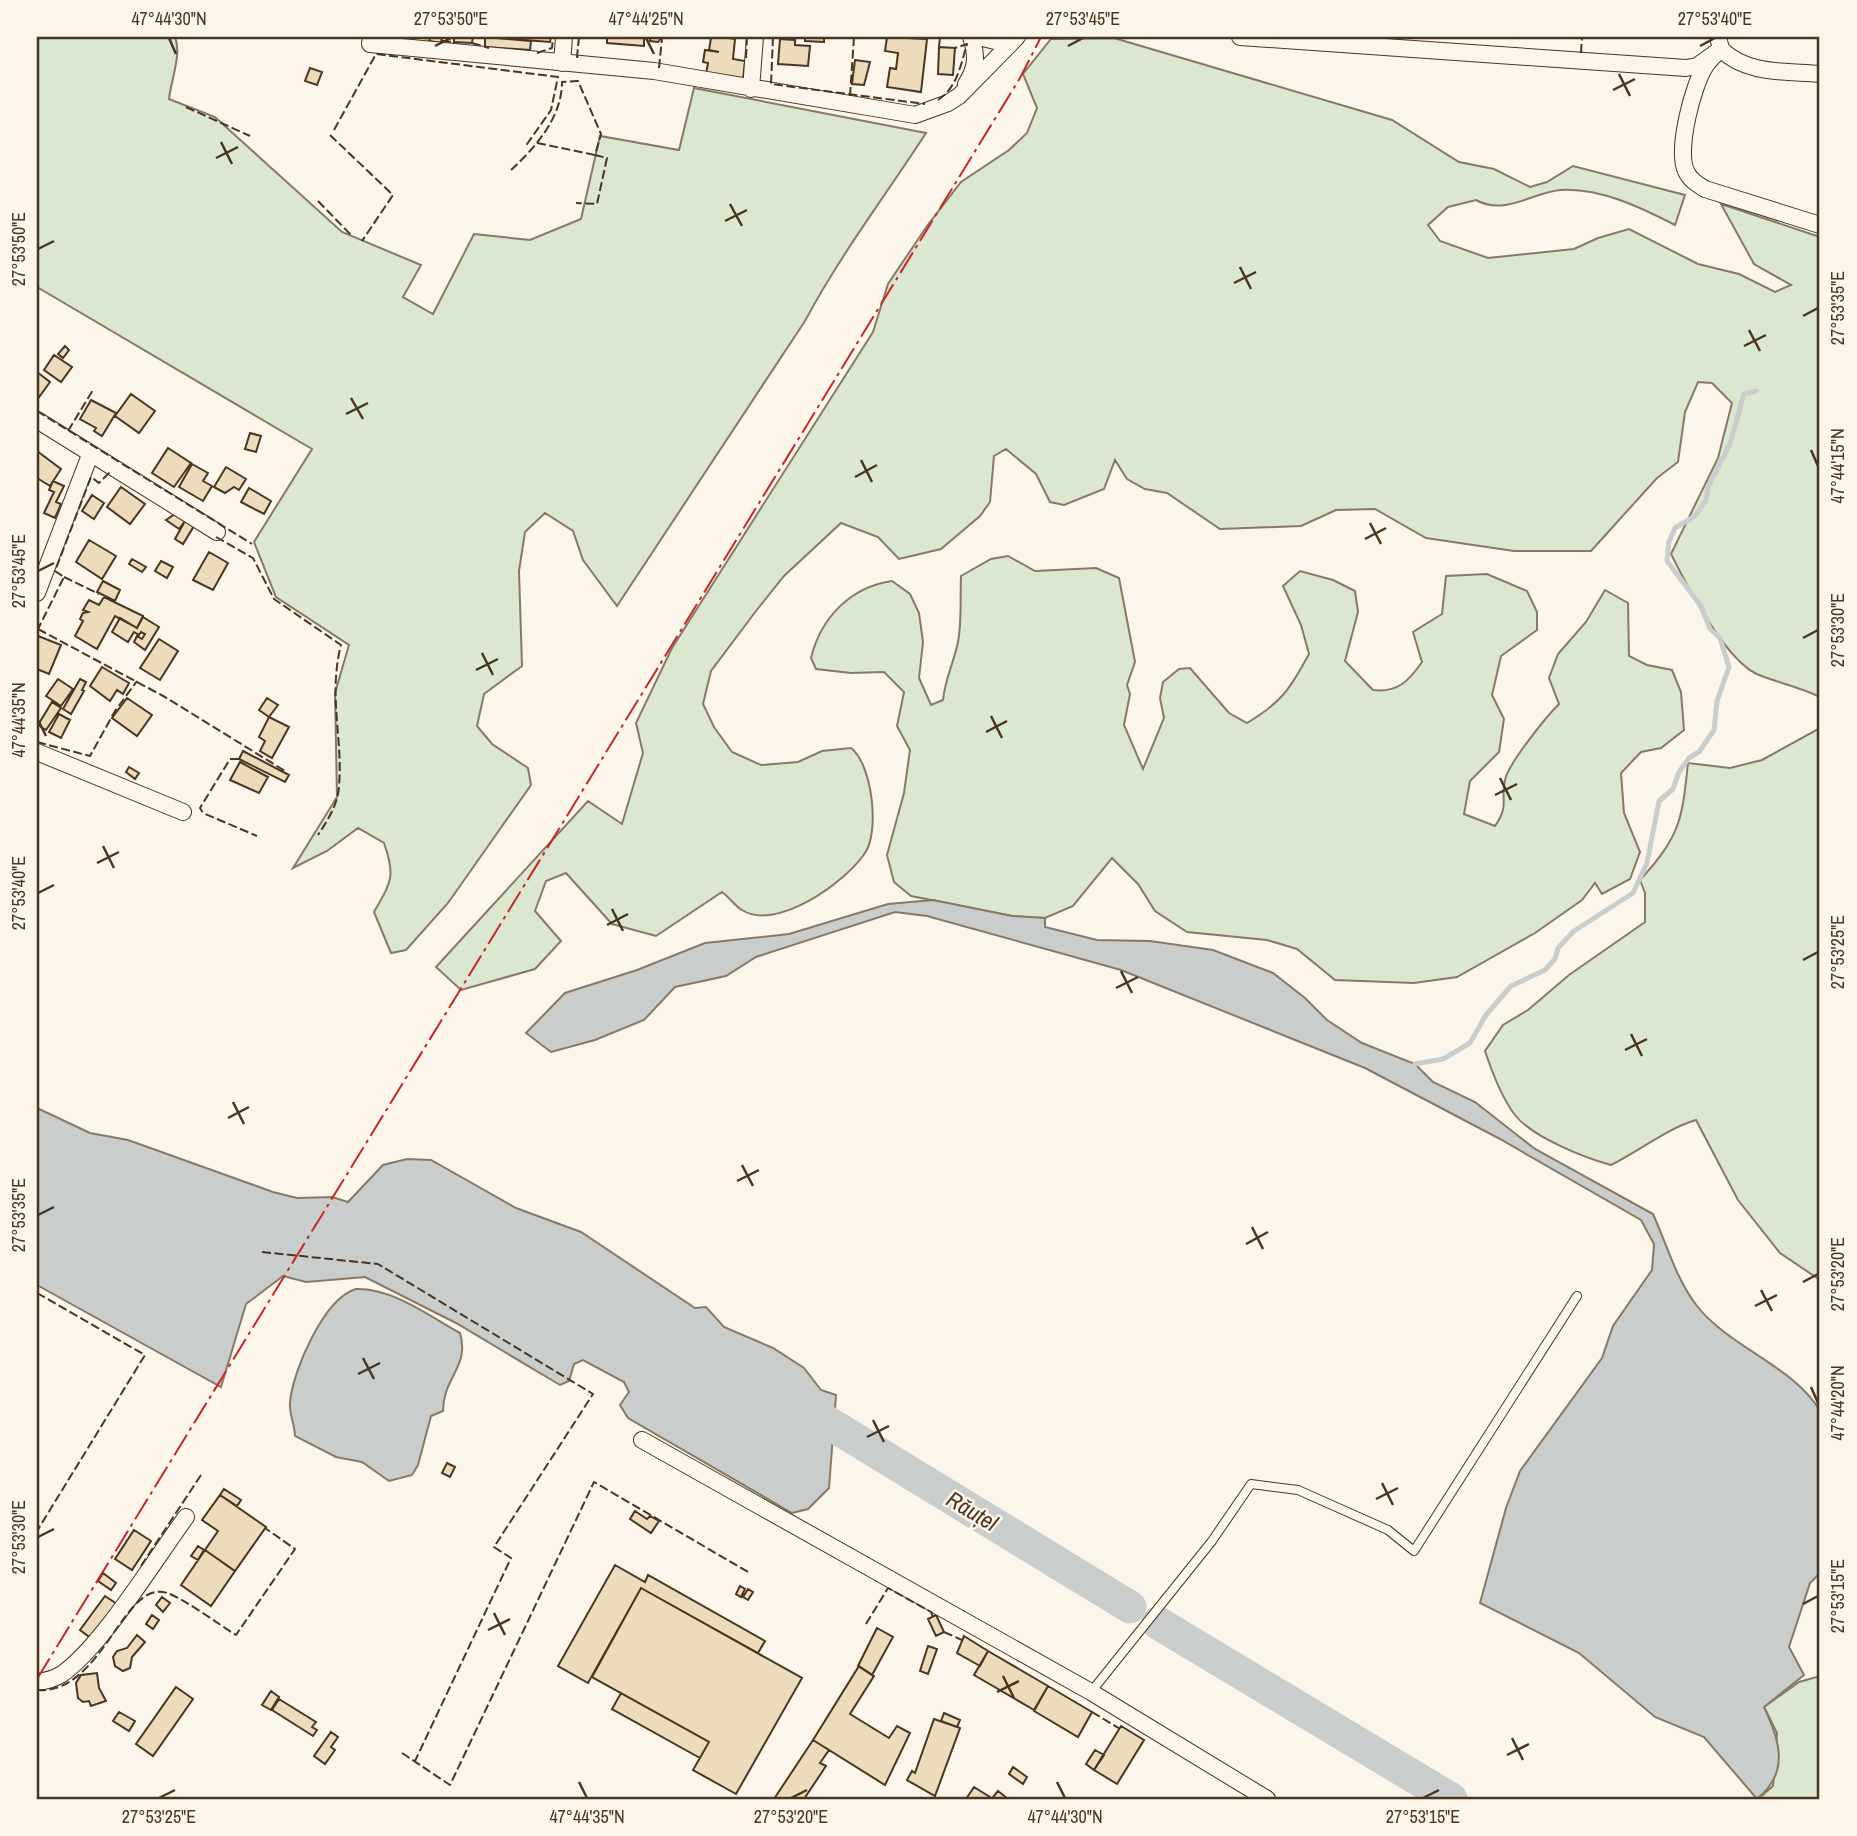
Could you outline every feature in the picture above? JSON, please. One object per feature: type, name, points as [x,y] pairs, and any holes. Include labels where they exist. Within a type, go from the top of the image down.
[{"type":"street","points":[[562,63],[564,37]]},
{"type":"street","points":[[751,89],[755,37]]},
{"type":"street","points":[[948,103],[974,71],[976,51],[971,37]]},
{"type":"street","points":[[979,37],[999,42],[1016,37]]},
{"type":"street","points":[[371,41],[654,71],[915,115],[948,103],[978,79],[1016,37]]},
{"type":"street","points":[[1240,37],[1686,68],[1698,66],[1719,43]]},
{"type":"street","points":[[1719,43],[1740,64],[1755,69],[1820,74]]},
{"type":"street","points":[[1719,43],[1697,87],[1683,141],[1682,157],[1686,171],[1693,182],[1705,189],[1820,225]]},
{"type":"street","points":[[37,420],[217,532]]},
{"type":"street","points":[[37,593],[90,455]]},
{"type":"street","points":[[37,752],[183,812]]},
{"type":"street","points":[[642,1440],[1091,1692],[1266,1799]]},
{"type":"street","points":[[37,1682],[48,1681],[63,1673],[97,1638],[186,1517]]},
{"type":"lane","points":[[1091,1692],[1212,1541],[1251,1484],[1298,1490],[1388,1530],[1414,1551],[1577,1296]]},
{"type":"green space","points":[[37,37],[175,37],[177,59],[169,99],[215,117],[342,232],[421,265],[403,297],[433,314],[474,234],[530,240],[581,219],[600,136],[679,150],[694,88],[926,133],[617,606],[583,560],[573,531],[545,513],[525,532],[519,571],[522,666],[484,694],[477,726],[492,744],[528,768],[531,785],[448,903],[406,950],[391,953],[374,912],[390,879],[390,864],[384,843],[358,828],[327,851],[293,868],[337,797],[335,693],[349,645],[276,597],[254,542],[312,449],[37,287]]},
{"type":"green space","points":[[1114,38],[1392,120],[1459,162],[1494,169],[1530,187],[1547,182],[1573,166],[1685,195],[1675,225],[1605,195],[1560,190],[1508,205],[1497,206],[1476,200],[1448,207],[1428,225],[1440,241],[1488,258],[1574,249],[1598,238],[1629,229],[1698,264],[1739,274],[1775,292],[1791,285],[1754,264],[1721,204],[1820,237],[1820,697],[1759,675],[1746,667],[1709,622],[1671,554],[1718,458],[1732,403],[1712,383],[1698,382],[1685,412],[1678,462],[1657,478],[1591,551],[1514,551],[1426,538],[1375,509],[1336,510],[1301,526],[1220,529],[1167,493],[1145,489],[1127,479],[1115,460],[1104,489],[1064,505],[1050,502],[1036,474],[1006,449],[994,456],[990,502],[980,516],[941,549],[899,559],[878,537],[841,523],[784,576],[711,671],[703,704],[714,727],[732,752],[761,765],[798,762],[822,751],[851,748],[858,756],[869,782],[873,814],[870,843],[856,865],[827,890],[791,909],[756,915],[739,908],[722,892],[656,936],[612,924],[566,873],[546,881],[535,911],[561,941],[535,969],[461,990],[436,967],[588,801],[622,824],[643,753],[636,723],[672,648],[873,332],[888,284],[927,226],[961,182],[1009,150],[1027,133],[1037,108],[1023,74],[1051,39]]},
{"type":"green space","points":[[1008,556],[1035,571],[1096,568],[1119,578],[1135,662],[1127,685],[1130,694],[1124,725],[1143,769],[1164,718],[1160,698],[1163,682],[1179,669],[1190,668],[1229,713],[1247,723],[1284,694],[1309,654],[1301,625],[1283,586],[1300,571],[1333,580],[1355,591],[1358,612],[1345,661],[1373,690],[1389,690],[1402,684],[1422,662],[1413,632],[1442,614],[1446,576],[1487,574],[1527,591],[1537,612],[1537,630],[1501,656],[1492,695],[1504,719],[1499,752],[1470,781],[1464,814],[1495,826],[1503,807],[1505,780],[1513,763],[1559,704],[1549,678],[1558,654],[1586,622],[1605,590],[1628,603],[1629,656],[1647,665],[1672,670],[1681,692],[1684,730],[1661,748],[1641,752],[1621,773],[1624,813],[1640,852],[1630,879],[1602,894],[1595,883],[1582,900],[1535,933],[1457,977],[1414,983],[1335,980],[1297,949],[1267,940],[1187,932],[1155,911],[1138,884],[1112,858],[1073,906],[1045,918],[1012,916],[911,896],[894,882],[887,855],[904,793],[910,750],[897,726],[904,692],[884,672],[851,673],[816,669],[811,658],[822,630],[840,606],[863,590],[892,581],[910,594],[919,613],[923,642],[919,678],[931,705],[943,700],[959,634],[961,576],[991,559]]},
{"type":"green space","points":[[1820,728],[1820,1280],[1780,1253],[1738,1200],[1696,1120],[1664,1134],[1611,1165],[1600,1162],[1560,1146],[1523,1123],[1505,1100],[1485,1051],[1503,1025],[1528,1010],[1569,975],[1645,922],[1645,893],[1640,880],[1664,851],[1677,827],[1684,800],[1688,763],[1730,768],[1762,760]]},
{"type":"green space","points":[[1820,1676],[1820,1799],[1758,1799],[1773,1786],[1777,1733],[1764,1707],[1799,1682]]},
{"type":"shaded area","points":[[933,900],[1012,916],[1045,918],[1045,927],[1097,940],[1150,941],[1213,950],[1273,973],[1305,998],[1327,1020],[1362,1043],[1415,1064],[1433,1082],[1475,1102],[1535,1149],[1653,1214],[1678,1273],[1697,1306],[1726,1334],[1795,1382],[1820,1411],[1820,1573],[1810,1583],[1789,1647],[1804,1675],[1764,1707],[1778,1744],[1779,1756],[1774,1778],[1757,1799],[1704,1737],[1655,1717],[1579,1653],[1480,1603],[1506,1508],[1520,1471],[1602,1358],[1613,1326],[1652,1270],[1654,1244],[1641,1220],[1500,1139],[1365,1068],[1121,970],[927,916],[895,912],[756,957],[726,976],[675,987],[644,1020],[595,1040],[551,1052],[526,1033],[565,993],[637,970],[705,943],[789,934],[888,904]]},
{"type":"shaded area","points":[[37,1108],[90,1133],[128,1140],[273,1192],[297,1198],[332,1197],[348,1202],[383,1165],[407,1159],[431,1160],[516,1208],[581,1232],[695,1308],[706,1307],[724,1327],[773,1348],[804,1368],[821,1390],[836,1395],[829,1488],[808,1509],[792,1513],[628,1418],[620,1405],[629,1392],[624,1382],[583,1360],[574,1364],[569,1381],[560,1385],[456,1323],[365,1277],[306,1282],[283,1276],[246,1304],[221,1387],[37,1285]]},
{"type":"shaded area","points":[[356,1289],[397,1298],[460,1333],[462,1355],[447,1389],[443,1411],[431,1416],[418,1465],[412,1475],[389,1481],[362,1462],[336,1457],[295,1436],[290,1411],[297,1373],[312,1338],[332,1306]]},
{"type":"building","points":[[430,37],[442,37],[441,43],[429,41]]},
{"type":"building","points":[[454,37],[473,37],[472,43],[454,42]]},
{"type":"building","points":[[485,37],[531,41],[530,50],[485,47]]},
{"type":"building","points":[[512,37],[551,37],[550,42]]},
{"type":"building","points":[[607,37],[644,37],[644,46],[607,43]]},
{"type":"building","points":[[650,37],[662,37],[658,42],[650,41]]},
{"type":"building","points":[[805,37],[824,37],[824,42],[805,41]]},
{"type":"building","points":[[887,37],[927,39],[921,92],[887,87],[890,68],[896,69],[898,53],[885,51]]},
{"type":"building","points":[[711,38],[735,39],[733,59],[745,61],[743,80],[706,74],[708,63],[703,62],[705,50],[719,52],[709,50]]},
{"type":"building","points":[[780,39],[795,40],[795,45],[810,46],[808,66],[778,64]]},
{"type":"building","points":[[939,47],[955,48],[953,75],[938,74]]},
{"type":"building","points":[[855,60],[870,62],[864,85],[852,84]]},
{"type":"building","points":[[310,68],[322,72],[317,85],[305,81]]},
{"type":"building","points":[[65,346],[69,350],[63,358],[58,354]]},
{"type":"building","points":[[54,355],[72,367],[61,382],[44,370]]},
{"type":"building","points":[[37,372],[50,382],[37,400]]},
{"type":"building","points":[[131,394],[155,411],[139,433],[115,416]]},
{"type":"building","points":[[91,400],[116,413],[102,436],[94,431],[96,428],[80,419]]},
{"type":"building","points":[[250,433],[261,436],[256,452],[245,449]]},
{"type":"building","points":[[168,448],[191,463],[174,487],[152,473]]},
{"type":"building","points":[[37,451],[61,469],[50,486],[37,478]]},
{"type":"building","points":[[192,464],[208,473],[203,481],[212,486],[203,501],[179,487]]},
{"type":"building","points":[[226,467],[246,479],[239,490],[234,487],[225,493],[214,487]]},
{"type":"building","points":[[53,481],[64,486],[56,502],[61,504],[55,518],[44,513],[54,492],[49,490]]},
{"type":"building","points":[[121,487],[145,504],[130,524],[107,507]]},
{"type":"building","points":[[249,488],[271,501],[264,514],[241,502]]},
{"type":"building","points":[[92,495],[104,503],[94,519],[82,511]]},
{"type":"building","points":[[175,514],[185,521],[179,529],[166,520]]},
{"type":"building","points":[[185,521],[194,526],[183,544],[175,539]]},
{"type":"building","points":[[89,540],[116,556],[102,579],[76,562]]},
{"type":"building","points":[[209,552],[228,563],[213,590],[193,580]]},
{"type":"building","points":[[132,559],[146,567],[142,572],[129,564]]},
{"type":"building","points":[[161,561],[173,567],[167,578],[155,571]]},
{"type":"building","points":[[103,581],[120,590],[115,601],[97,592]]},
{"type":"building","points":[[104,597],[143,616],[137,628],[115,616],[97,649],[75,636],[83,621],[80,619],[83,613],[88,612],[83,610],[89,600],[99,605]]},
{"type":"building","points":[[143,617],[159,627],[145,650],[134,642],[137,636],[142,639],[145,634],[134,632],[128,642],[112,632],[120,618],[137,628]]},
{"type":"building","points":[[38,636],[61,645],[49,674],[37,669]]},
{"type":"building","points":[[159,639],[178,651],[160,680],[140,668]]},
{"type":"building","points":[[102,667],[129,683],[123,694],[117,690],[110,701],[90,686]]},
{"type":"building","points":[[58,679],[73,689],[61,706],[46,696]]},
{"type":"building","points":[[80,679],[86,682],[82,690],[84,691],[71,714],[63,709]]},
{"type":"building","points":[[127,698],[152,715],[137,736],[112,718]]},
{"type":"building","points":[[267,698],[278,705],[269,717],[259,710]]},
{"type":"building","points":[[52,702],[61,708],[46,730],[38,725]]},
{"type":"building","points":[[59,714],[70,720],[61,738],[49,732]]},
{"type":"building","points":[[269,717],[289,727],[272,758],[260,751],[265,741],[259,737]]},
{"type":"building","points":[[243,751],[289,775],[285,782],[239,759]]},
{"type":"building","points":[[240,762],[268,777],[259,793],[230,780]]},
{"type":"building","points":[[129,767],[139,773],[135,779],[126,772]]},
{"type":"building","points":[[447,1463],[455,1467],[450,1477],[442,1473]]},
{"type":"building","points":[[224,1489],[241,1500],[237,1506],[220,1495]]},
{"type":"building","points":[[220,1495],[266,1527],[235,1571],[205,1550],[218,1531],[202,1520]]},
{"type":"building","points":[[635,1511],[647,1519],[650,1516],[659,1521],[651,1533],[630,1519]]},
{"type":"building","points":[[134,1530],[151,1541],[132,1570],[115,1559]]},
{"type":"building","points":[[198,1546],[204,1550],[198,1560],[191,1556]]},
{"type":"building","points":[[205,1550],[235,1571],[211,1606],[181,1585]]},
{"type":"building","points":[[615,1565],[645,1582],[648,1575],[765,1641],[758,1653],[641,1588],[588,1683],[558,1666]]},
{"type":"building","points":[[103,1573],[116,1583],[111,1590],[98,1581]]},
{"type":"building","points":[[740,1586],[745,1589],[741,1597],[736,1594]]},
{"type":"building","points":[[641,1588],[802,1678],[736,1794],[693,1770],[709,1742],[592,1677]]},
{"type":"building","points":[[748,1589],[753,1592],[748,1600],[743,1597]]},
{"type":"building","points":[[105,1596],[117,1604],[92,1639],[80,1630]]},
{"type":"building","points":[[162,1597],[170,1603],[163,1612],[156,1605]]},
{"type":"building","points":[[152,1615],[159,1620],[153,1629],[146,1624]]},
{"type":"building","points":[[936,1615],[944,1632],[936,1636],[928,1619]]},
{"type":"building","points":[[877,1628],[893,1637],[872,1675],[858,1666]]},
{"type":"building","points":[[137,1635],[145,1642],[132,1657],[130,1668],[123,1671],[115,1666],[113,1657],[117,1651],[127,1648]]},
{"type":"building","points":[[964,1636],[988,1651],[980,1666],[957,1653]]},
{"type":"building","points":[[928,1646],[937,1649],[928,1674],[920,1671]]},
{"type":"building","points":[[988,1651],[1048,1686],[1034,1710],[974,1675]]},
{"type":"building","points":[[859,1666],[874,1676],[850,1714],[889,1738],[897,1726],[910,1733],[885,1785],[813,1740]]},
{"type":"building","points":[[97,1673],[99,1688],[106,1701],[91,1706],[89,1701],[83,1702],[78,1698],[76,1683],[81,1675]]},
{"type":"building","points":[[1048,1686],[1092,1712],[1078,1737],[1034,1711]]},
{"type":"building","points":[[176,1687],[193,1699],[153,1756],[136,1744]]},
{"type":"building","points":[[271,1691],[279,1697],[271,1710],[262,1705]]},
{"type":"building","points":[[621,1693],[709,1742],[700,1758],[612,1709]]},
{"type":"building","points":[[279,1699],[316,1722],[312,1727],[317,1730],[313,1736],[272,1710]]},
{"type":"building","points":[[119,1712],[135,1721],[129,1731],[113,1721]]},
{"type":"building","points":[[944,1713],[960,1720],[957,1727],[941,1721]]},
{"type":"building","points":[[934,1719],[960,1728],[935,1796],[907,1780],[912,1771],[915,1773]]},
{"type":"building","points":[[1121,1726],[1144,1740],[1117,1784],[1094,1770]]},
{"type":"building","points":[[331,1732],[338,1737],[331,1747],[335,1750],[325,1764],[314,1756]]},
{"type":"building","points":[[813,1740],[829,1750],[820,1763],[826,1766],[804,1799],[774,1799]]},
{"type":"building","points":[[1095,1750],[1104,1755],[1094,1770],[1086,1764]]},
{"type":"building","points":[[1013,1767],[1027,1777],[1023,1784],[1009,1774]]},
{"type":"building","points":[[974,1787],[993,1799],[966,1799]]},
{"type":"building","points":[[998,1791],[1008,1799],[993,1797]]},
{"type":"waterway","points":[[1415,1064],[1443,1059],[1470,1043],[1486,1015],[1511,986],[1545,970],[1555,959],[1558,948],[1574,931],[1633,893],[1647,863],[1659,801],[1673,789],[1679,772],[1689,758],[1699,752],[1714,730],[1717,701],[1729,667],[1720,638],[1710,629],[1701,606],[1667,561],[1669,542],[1675,528],[1695,516],[1706,500],[1708,487],[1730,444],[1744,394],[1756,391]]},
{"type":"waterway","name":"Răuțel","points":[[793,1405],[814,1414],[1130,1607]]},
{"type":"waterway","name":"Răuțel","points":[[1158,1623],[1451,1799]]},
{"type":"fence","points":[[418,37],[430,39]]},
{"type":"fence","points":[[537,53],[552,48],[553,37]]},
{"type":"fence","points":[[579,37],[577,57],[582,57]]},
{"type":"fence","points":[[746,58],[747,37]]},
{"type":"fence","points":[[773,37],[771,84],[925,104]]},
{"type":"fence","points":[[850,96],[854,37]]},
{"type":"fence","points":[[939,47],[940,37]]},
{"type":"fence","points":[[1581,53],[1582,37]]},
{"type":"fence","points":[[659,68],[662,38]]},
{"type":"fence","points":[[442,41],[454,42]]},
{"type":"fence","points":[[472,43],[489,48]]},
{"type":"fence","points":[[938,100],[954,82],[967,44],[955,48]]},
{"type":"fence","points":[[334,130],[376,54],[558,77],[551,110],[525,147]]},
{"type":"fence","points":[[511,170],[546,130],[558,107],[562,82],[578,81],[601,134],[595,155],[607,158],[597,204],[576,203]]},
{"type":"fence","points":[[186,107],[250,136]]},
{"type":"fence","points":[[330,135],[393,195],[362,241]]},
{"type":"fence","points":[[537,143],[595,155]]},
{"type":"fence","points":[[318,201],[352,236]]},
{"type":"fence","points":[[68,431],[93,390]]},
{"type":"fence","points":[[37,411],[252,544]]},
{"type":"fence","points":[[37,631],[64,577],[55,571],[91,477],[99,483],[110,472]]},
{"type":"fence","points":[[216,537],[253,558],[274,599],[341,645],[336,681],[340,768],[338,793],[332,812],[318,835]]},
{"type":"fence","points":[[64,577],[99,594]]},
{"type":"fence","points":[[38,629],[165,697],[285,771]]},
{"type":"fence","points":[[37,742],[90,756],[115,711],[137,681]]},
{"type":"fence","points":[[239,759],[230,759],[200,808],[203,813],[257,836]]},
{"type":"fence","points":[[262,1252],[378,1264],[593,1394],[494,1547],[511,1558],[415,1761]]},
{"type":"fence","points":[[37,1293],[145,1355],[37,1531]]},
{"type":"fence","points":[[141,1566],[201,1475]]},
{"type":"fence","points":[[402,1753],[450,1785],[594,1482],[748,1572]]},
{"type":"fence","points":[[37,1690],[60,1687],[79,1675],[96,1658],[137,1603],[151,1593],[174,1596],[236,1635],[295,1549],[265,1528]]},
{"type":"fence","points":[[866,1624],[888,1588],[931,1612],[933,1617]]},
{"type":"fence","points":[[944,1632],[962,1640]]},
{"type":"fence","points":[[1092,1712],[1120,1729]]},
{"type":"power","points":[[37,1679],[1020,78],[1041,37]]}]
